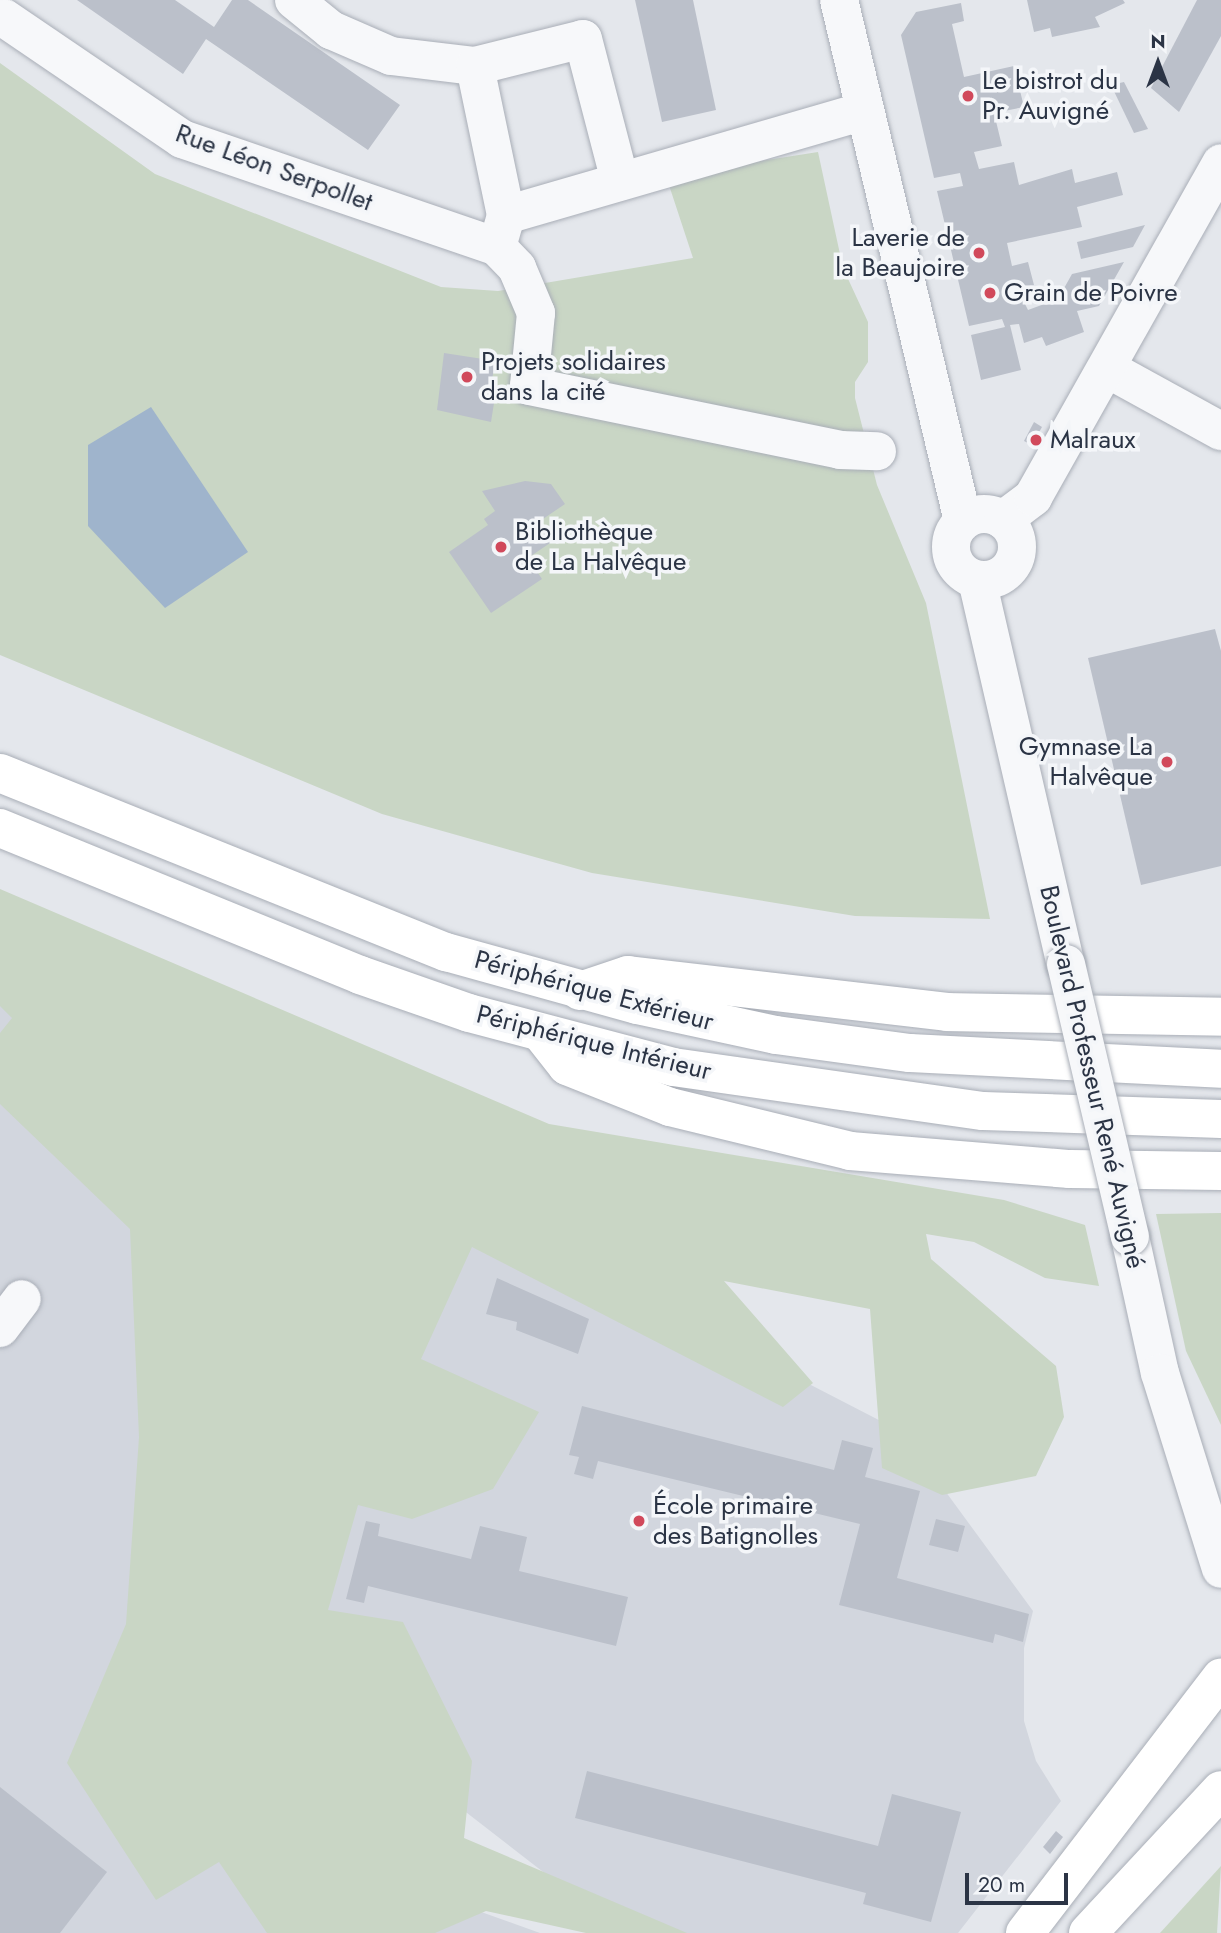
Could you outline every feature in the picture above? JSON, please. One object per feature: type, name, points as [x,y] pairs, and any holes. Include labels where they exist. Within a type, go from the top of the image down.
[{"type":"main road","name":"Périphérique Extérieur","points":[[0,773],[317,904],[579,991],[776,1035],[910,1053],[1221,1069]]},
{"type":"main road","name":"Périphérique Intérieur","points":[[0,828],[360,975],[541,1034],[673,1067],[854,1097],[983,1111],[1221,1119]]},
{"type":"main road","points":[[579,991],[628,975],[934,1011],[1221,1017]]},
{"type":"main road","points":[[541,1034],[566,1066],[670,1107],[850,1151],[1070,1168],[1221,1171]]},
{"type":"main road","points":[[1025,1933],[1221,1678]]},
{"type":"main road","points":[[1088,1933],[1221,1790]]},
{"type":"street","points":[[294,0],[331,30],[391,56],[475,66],[583,39],[620,181]]},
{"type":"street","points":[[845,1],[865,111],[963,521]]},
{"type":"street","name":"Rue Léon Serpollet","points":[[4,18],[182,139],[501,231]]},
{"type":"street","points":[[475,66],[501,231],[536,313],[529,386],[840,450],[877,451]]},
{"type":"street","points":[[501,231],[620,181],[865,111]]},
{"type":"street","points":[[1003,520],[1033,497],[1108,369],[1221,163]]},
{"type":"street","points":[[1108,369],[1221,431]]},
{"type":"street","points":[[983,514],[1003,520],[1015,536],[1016,557],[998,578],[977,580],[952,558],[952,538],[963,521],[983,514]]},
{"type":"street","name":"Boulevard Professeur René Auvigné","points":[[977,580],[1160,1373],[1221,1569]]},
{"type":"shaded area","points":[[0,967],[902,1432],[1033,1611],[1024,1648],[1024,1721],[1036,1761],[1061,1801],[958,1933],[622,1933],[249,1644],[170,1801],[540,1933],[0,1933]]},
{"type":"green space","points":[[0,63],[155,174],[441,287],[498,291],[693,258],[666,176],[818,152],[843,268],[868,322],[868,362],[855,382],[855,398],[877,485],[926,603],[990,919],[855,916],[592,873],[382,814],[0,655]]},
{"type":"green space","points":[[0,889],[549,1124],[1004,1200],[1085,1225],[1099,1286],[1045,1278],[974,1242],[926,1234],[931,1259],[1056,1366],[1064,1417],[1036,1476],[942,1495],[882,1468],[870,1309],[724,1281],[813,1383],[783,1407],[472,1247],[421,1359],[539,1412],[493,1489],[412,1519],[358,1505],[328,1610],[403,1622],[472,1761],[464,1838],[687,1933],[586,1933],[486,1911],[435,1933],[267,1933],[219,1862],[156,1900],[67,1763],[126,1624],[139,1437],[130,1229],[0,1104],[0,1033],[12,1018],[0,1006]]},
{"type":"green space","points":[[1221,1213],[1221,1425],[1186,1351],[1156,1214]]},
{"type":"green space","points":[[1221,1866],[1217,1933],[1160,1933]]},
{"type":"water","points":[[151,407],[248,552],[165,608],[88,526],[88,445]]},
{"type":"building","points":[[77,0],[175,0],[214,27],[232,0],[248,0],[400,105],[368,150],[206,39],[183,74]]},
{"type":"building","points":[[635,0],[693,0],[716,110],[662,122]]},
{"type":"building","points":[[1027,0],[1123,0],[1125,3],[1095,17],[1100,27],[1052,37],[1050,28],[1034,32]]},
{"type":"building","points":[[1197,0],[1221,0],[1221,36],[1179,112],[1151,88]]},
{"type":"building","points":[[961,3],[964,21],[952,24],[964,77],[1014,66],[1024,107],[994,113],[1002,146],[974,152],[979,169],[1014,162],[1019,185],[1072,169],[1075,183],[1117,172],[1123,195],[1077,207],[1082,227],[1007,243],[1012,266],[1028,262],[1034,285],[1017,288],[1028,310],[1058,299],[1072,274],[1124,262],[1099,306],[1077,311],[1084,332],[1046,346],[1042,337],[1024,343],[1019,324],[1010,325],[1021,370],[981,380],[971,335],[1005,327],[1002,319],[969,326],[937,191],[963,186],[960,173],[934,178],[901,35],[916,12]]},
{"type":"building","points":[[1124,82],[1148,129],[1134,133],[1111,85]]},
{"type":"building","points":[[1145,225],[1133,247],[1081,259],[1077,242]]},
{"type":"building","points":[[444,353],[496,361],[488,396],[495,397],[491,422],[437,410]]},
{"type":"building","points":[[1034,422],[1042,427],[1032,445],[1024,441]]},
{"type":"building","name":"Bibliothèque de La Halvêque","points":[[525,481],[551,484],[565,504],[540,521],[553,541],[528,558],[542,579],[491,613],[449,552],[488,525],[484,519],[495,511],[482,491]]},
{"type":"building","name":"Gymnase La Halvêque","points":[[1215,629],[1221,651],[1221,866],[1141,885],[1088,658]]},
{"type":"building","points":[[497,1278],[589,1319],[578,1354],[516,1330],[517,1322],[486,1314]]},
{"type":"building","points":[[582,1406],[834,1470],[842,1440],[873,1448],[865,1477],[920,1491],[897,1578],[1029,1614],[1023,1642],[995,1634],[993,1643],[839,1605],[860,1524],[598,1461],[593,1479],[574,1474],[579,1457],[569,1455]]},
{"type":"building","points":[[936,1519],[965,1526],[958,1552],[929,1545]]},
{"type":"building","points":[[366,1521],[380,1524],[378,1536],[471,1559],[480,1526],[527,1537],[519,1571],[628,1597],[616,1646],[368,1586],[364,1603],[346,1599]]},
{"type":"building","points":[[587,1771],[878,1846],[892,1794],[961,1812],[931,1922],[863,1904],[866,1893],[575,1818]]},
{"type":"building","points":[[0,1787],[107,1872],[60,1933],[0,1933]]},
{"type":"building","points":[[1056,1831],[1063,1837],[1050,1854],[1043,1847]]},
{"type":"place","name":"Le bistrot du Pr. Auvigné","points":[[968,96]]},
{"type":"place","name":"Laverie de la Beaujoire","points":[[979,253]]},
{"type":"place","name":"Grain de Poivre","points":[[990,293]]},
{"type":"place","name":"Projets solidaires dans la cité","points":[[467,377]]},
{"type":"place","name":"Malraux","points":[[1036,440]]},
{"type":"place","name":"Bibliothèque de La Halvêque","points":[[501,547]]},
{"type":"place","name":"Gymnase La Halvêque","points":[[1167,762]]},
{"type":"place","name":"École primaire des Batignolles","points":[[639,1521]]}]
